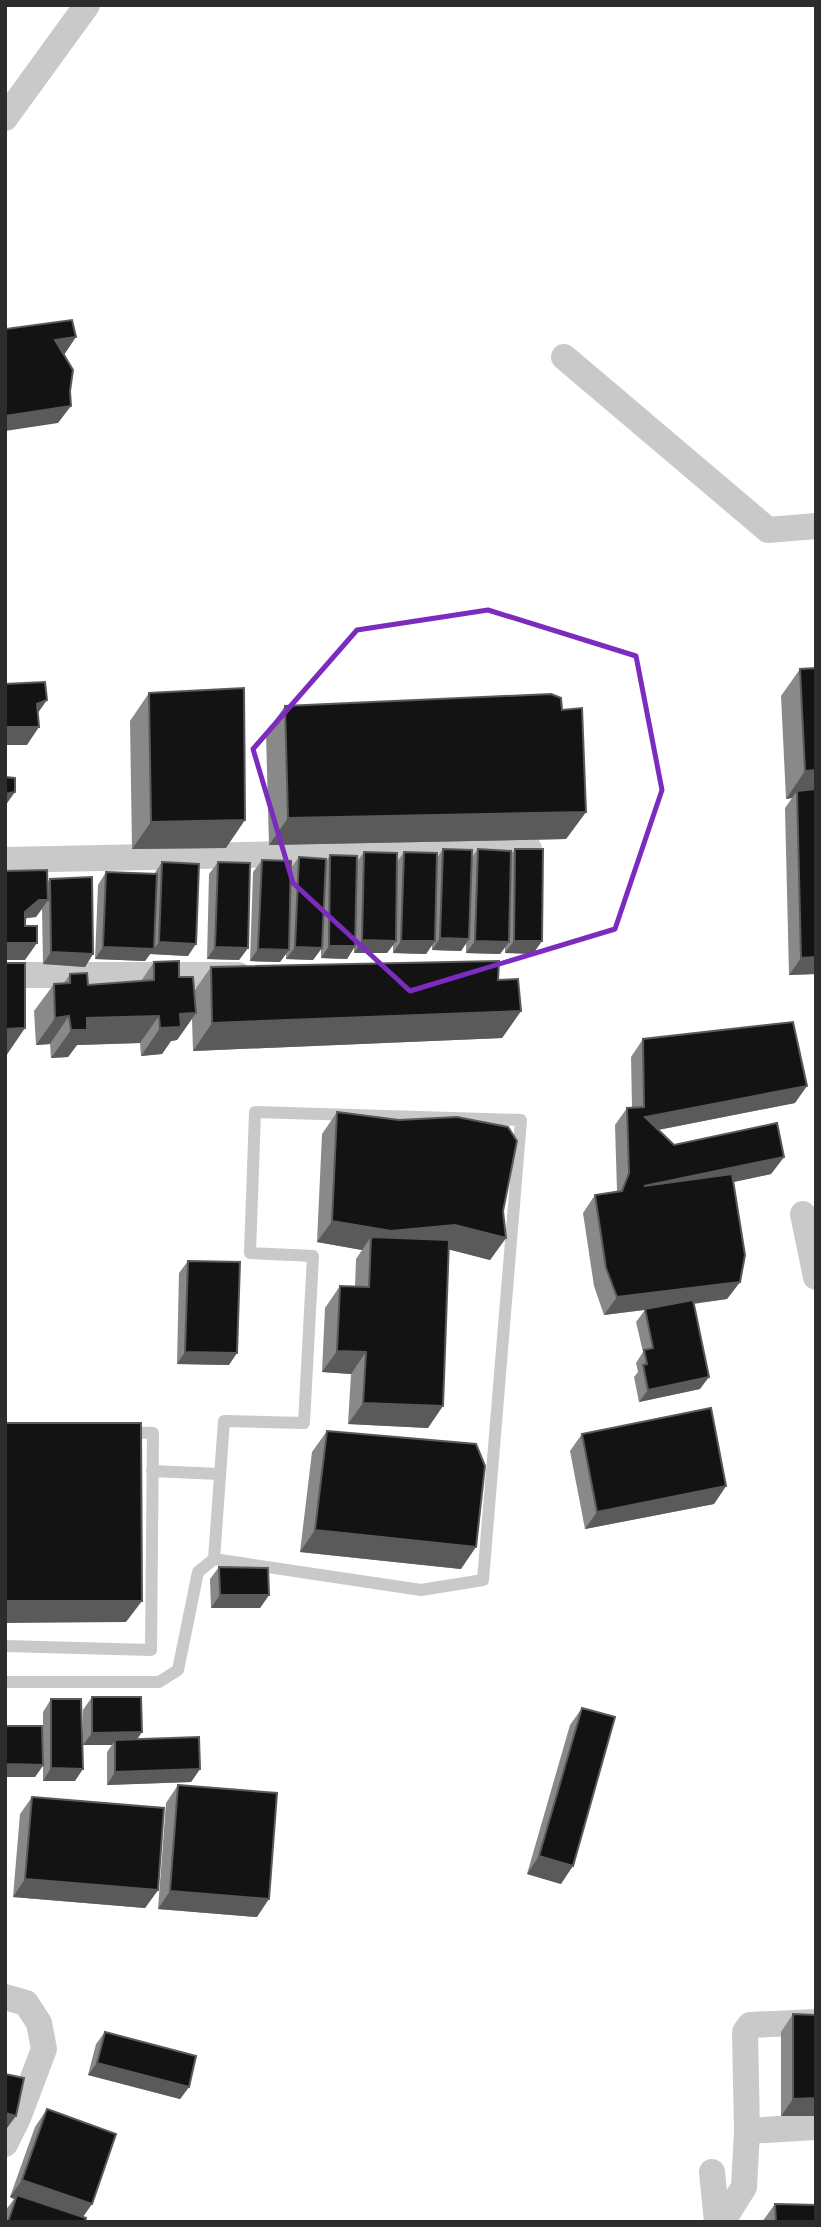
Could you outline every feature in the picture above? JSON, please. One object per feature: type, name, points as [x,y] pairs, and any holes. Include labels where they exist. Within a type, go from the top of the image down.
[{"type":"street","points":[[5,118],[87,5]]},
{"type":"street","points":[[564,357],[768,530],[816,526]]},
{"type":"street","points":[[5,860],[529,849]]},
{"type":"street","points":[[5,975],[256,975]]},
{"type":"street","points":[[803,1213],[816,1277]]},
{"type":"street","points":[[5,1997],[26,2003],[38,2023],[44,2049],[18,2119],[5,2144]]},
{"type":"street","points":[[720,2222],[744,2187],[747,2131],[745,2032],[750,2025],[816,2022]]},
{"type":"street","points":[[747,2131],[816,2127]]},
{"type":"street","points":[[712,2172],[720,2222]]},
{"type":"lane","points":[[5,1682],[159,1682],[177,1670],[198,1572],[214,1559],[224,1421],[304,1423],[313,1256],[250,1252],[255,1112],[521,1120],[482,1580],[421,1590],[214,1559]]},
{"type":"lane","points":[[5,1646],[151,1650],[153,1433],[112,1432]]},
{"type":"lane","points":[[152,1471],[220,1474]]},
{"type":"highlighted area","points":[[488,610],[636,656],[662,790],[615,929],[410,991],[293,883],[253,749],[357,630]]},
{"type":"building","points":[[72,320],[76,337],[55,340],[73,370],[71,406],[5,416],[5,329]]},
{"type":"building","points":[[816,668],[816,770],[805,771],[800,669]]},
{"type":"building","points":[[45,682],[47,700],[37,704],[39,727],[5,727],[5,684]]},
{"type":"building","points":[[244,688],[245,820],[151,822],[149,693]]},
{"type":"building","points":[[551,694],[561,698],[562,710],[582,708],[586,812],[288,818],[285,706]]},
{"type":"building","points":[[5,777],[15,778],[15,792],[5,794]]},
{"type":"building","points":[[816,789],[816,957],[801,958],[797,791]]},
{"type":"building","points":[[443,849],[472,850],[469,939],[440,938]]},
{"type":"building","points":[[478,849],[511,851],[509,942],[475,941]]},
{"type":"building","points":[[515,849],[543,849],[542,941],[514,941]]},
{"type":"building","points":[[364,852],[397,853],[396,941],[362,940]]},
{"type":"building","points":[[404,852],[437,853],[435,941],[401,941]]},
{"type":"building","points":[[330,855],[357,856],[355,946],[329,946]]},
{"type":"building","points":[[299,857],[326,859],[322,948],[295,947]]},
{"type":"building","points":[[262,860],[291,861],[289,950],[258,949]]},
{"type":"building","points":[[162,862],[199,864],[196,944],[159,942]]},
{"type":"building","points":[[218,862],[250,863],[248,948],[215,947]]},
{"type":"building","points":[[47,870],[48,900],[39,900],[25,912],[25,926],[37,926],[37,943],[5,943],[5,871]]},
{"type":"building","points":[[106,872],[157,874],[154,949],[103,947]]},
{"type":"building","points":[[92,877],[93,954],[51,952],[50,879]]},
{"type":"building","points":[[179,961],[179,977],[193,977],[196,1013],[180,1014],[181,1027],[160,1028],[159,1016],[87,1018],[87,1030],[71,1030],[69,1016],[55,1018],[54,984],[70,983],[70,974],[87,973],[88,985],[154,980],[154,962]]},
{"type":"building","points":[[499,961],[498,980],[518,979],[521,1011],[212,1023],[211,967]]},
{"type":"building","points":[[5,963],[25,963],[25,1028],[5,1029]]},
{"type":"building","points":[[793,1022],[807,1086],[645,1117],[674,1145],[777,1123],[784,1157],[644,1186],[732,1174],[745,1255],[740,1282],[617,1297],[606,1268],[595,1195],[622,1191],[629,1173],[627,1108],[644,1107],[643,1039]]},
{"type":"building","points":[[337,1112],[399,1120],[457,1117],[508,1127],[517,1141],[503,1211],[506,1238],[455,1225],[391,1231],[332,1221]]},
{"type":"building","points":[[371,1237],[449,1240],[443,1406],[363,1403],[366,1352],[337,1351],[340,1286],[369,1287]]},
{"type":"building","points":[[188,1261],[240,1262],[237,1353],[185,1352]]},
{"type":"building","points":[[693,1300],[709,1377],[648,1390],[643,1365],[647,1364],[644,1350],[653,1348],[645,1309]]},
{"type":"building","points":[[711,1408],[726,1486],[597,1512],[582,1434]]},
{"type":"building","points":[[5,1423],[141,1423],[142,1601],[5,1601]]},
{"type":"building","points":[[327,1431],[476,1444],[485,1466],[476,1547],[315,1530]]},
{"type":"building","points":[[219,1567],[268,1568],[269,1595],[220,1595]]},
{"type":"building","points":[[92,1697],[141,1697],[142,1732],[92,1733]]},
{"type":"building","points":[[51,1699],[81,1699],[83,1769],[51,1768]]},
{"type":"building","points":[[582,1708],[615,1717],[573,1866],[539,1856]]},
{"type":"building","points":[[5,1726],[42,1726],[43,1765],[5,1764]]},
{"type":"building","points":[[199,1737],[200,1769],[115,1772],[115,1740]]},
{"type":"building","points":[[178,1785],[277,1793],[269,1899],[170,1891]]},
{"type":"building","points":[[32,1797],[164,1808],[158,1890],[25,1879]]},
{"type":"building","points":[[793,2014],[816,2015],[816,2098],[793,2099]]},
{"type":"building","points":[[105,2032],[196,2056],[189,2087],[97,2063]]},
{"type":"building","points":[[5,2074],[24,2078],[16,2116],[5,2113]]},
{"type":"building","points":[[47,2109],[116,2134],[92,2204],[22,2180]]},
{"type":"building","points":[[17,2195],[86,2218],[85,2222],[8,2222]]},
{"type":"building","points":[[775,2204],[816,2205],[816,2222],[776,2222]]}]
